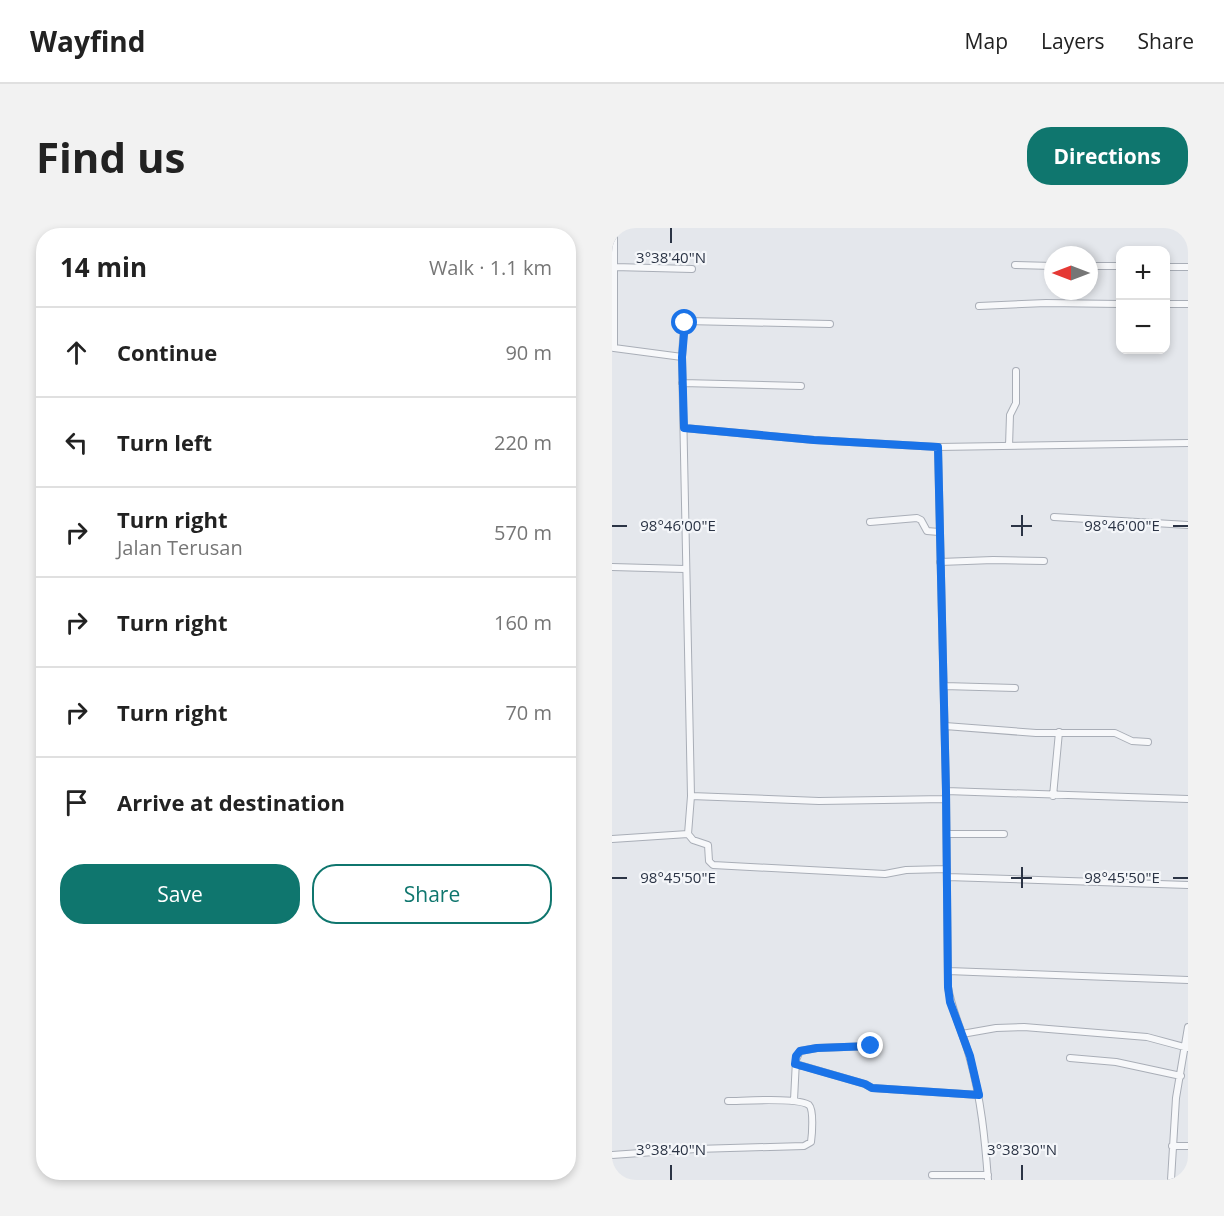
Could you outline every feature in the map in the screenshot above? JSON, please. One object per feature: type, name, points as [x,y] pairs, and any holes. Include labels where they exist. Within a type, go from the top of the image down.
[{"type":"street","points":[[614,228],[613,348],[682,357]]},
{"type":"street","points":[[1015,265],[1044,266]]},
{"type":"street","points":[[1098,266],[1116,266]]},
{"type":"street","points":[[614,267],[692,269]]},
{"type":"street","points":[[1170,267],[1188,267]]},
{"type":"street","points":[[979,306],[1046,303],[1116,304]]},
{"type":"street","points":[[1170,304],[1188,304]]},
{"type":"street","points":[[830,324],[686,321],[684,324],[682,382],[691,795],[688,834],[693,840],[708,845],[709,861],[713,866],[885,874],[906,870],[1056,882],[1188,885]]},
{"type":"street","points":[[1009,446],[1010,415],[1016,403],[1016,371]]},
{"type":"street","points":[[682,382],[801,386]]},
{"type":"street","points":[[684,428],[814,440],[938,447],[1188,443]]},
{"type":"street","points":[[932,1175],[988,1177],[979,1095],[970,1056],[950,1002],[938,447]]},
{"type":"street","points":[[1054,517],[1188,525]]},
{"type":"street","points":[[870,522],[917,518],[921,520],[927,531],[939,532]]},
{"type":"street","points":[[940,562],[1044,561]]},
{"type":"street","points":[[612,567],[685,568]]},
{"type":"street","points":[[944,686],[1015,688]]},
{"type":"street","points":[[945,726],[1115,733],[1132,741],[1148,742]]},
{"type":"street","points":[[1053,796],[1059,732]]},
{"type":"street","points":[[946,791],[1188,799]]},
{"type":"street","points":[[691,795],[819,801],[946,799]]},
{"type":"street","points":[[614,839],[688,834]]},
{"type":"street","points":[[947,834],[1004,834]]},
{"type":"street","points":[[948,971],[1188,980]]},
{"type":"street","points":[[962,1035],[1006,1026],[1024,1027],[1147,1037],[1186,1048]]},
{"type":"street","points":[[1171,1180],[1176,1098],[1188,1028]]},
{"type":"street","points":[[794,1100],[795,1064],[798,1053],[817,1048],[871,1046]]},
{"type":"street","points":[[1070,1058],[1116,1062],[1181,1075]]},
{"type":"street","points":[[795,1064],[872,1088],[979,1095]]},
{"type":"street","points":[[612,1155],[807,1145],[811,1142],[811,1109],[808,1105],[794,1100],[728,1101]]},
{"type":"street","points":[[1172,1146],[1188,1146]]},
{"type":"route","points":[[685,323],[682,357],[684,428],[747,435],[938,447],[948,987],[950,1002],[970,1056],[979,1095],[872,1088],[795,1064],[796,1056],[800,1051],[806,1049],[871,1046]]}]
